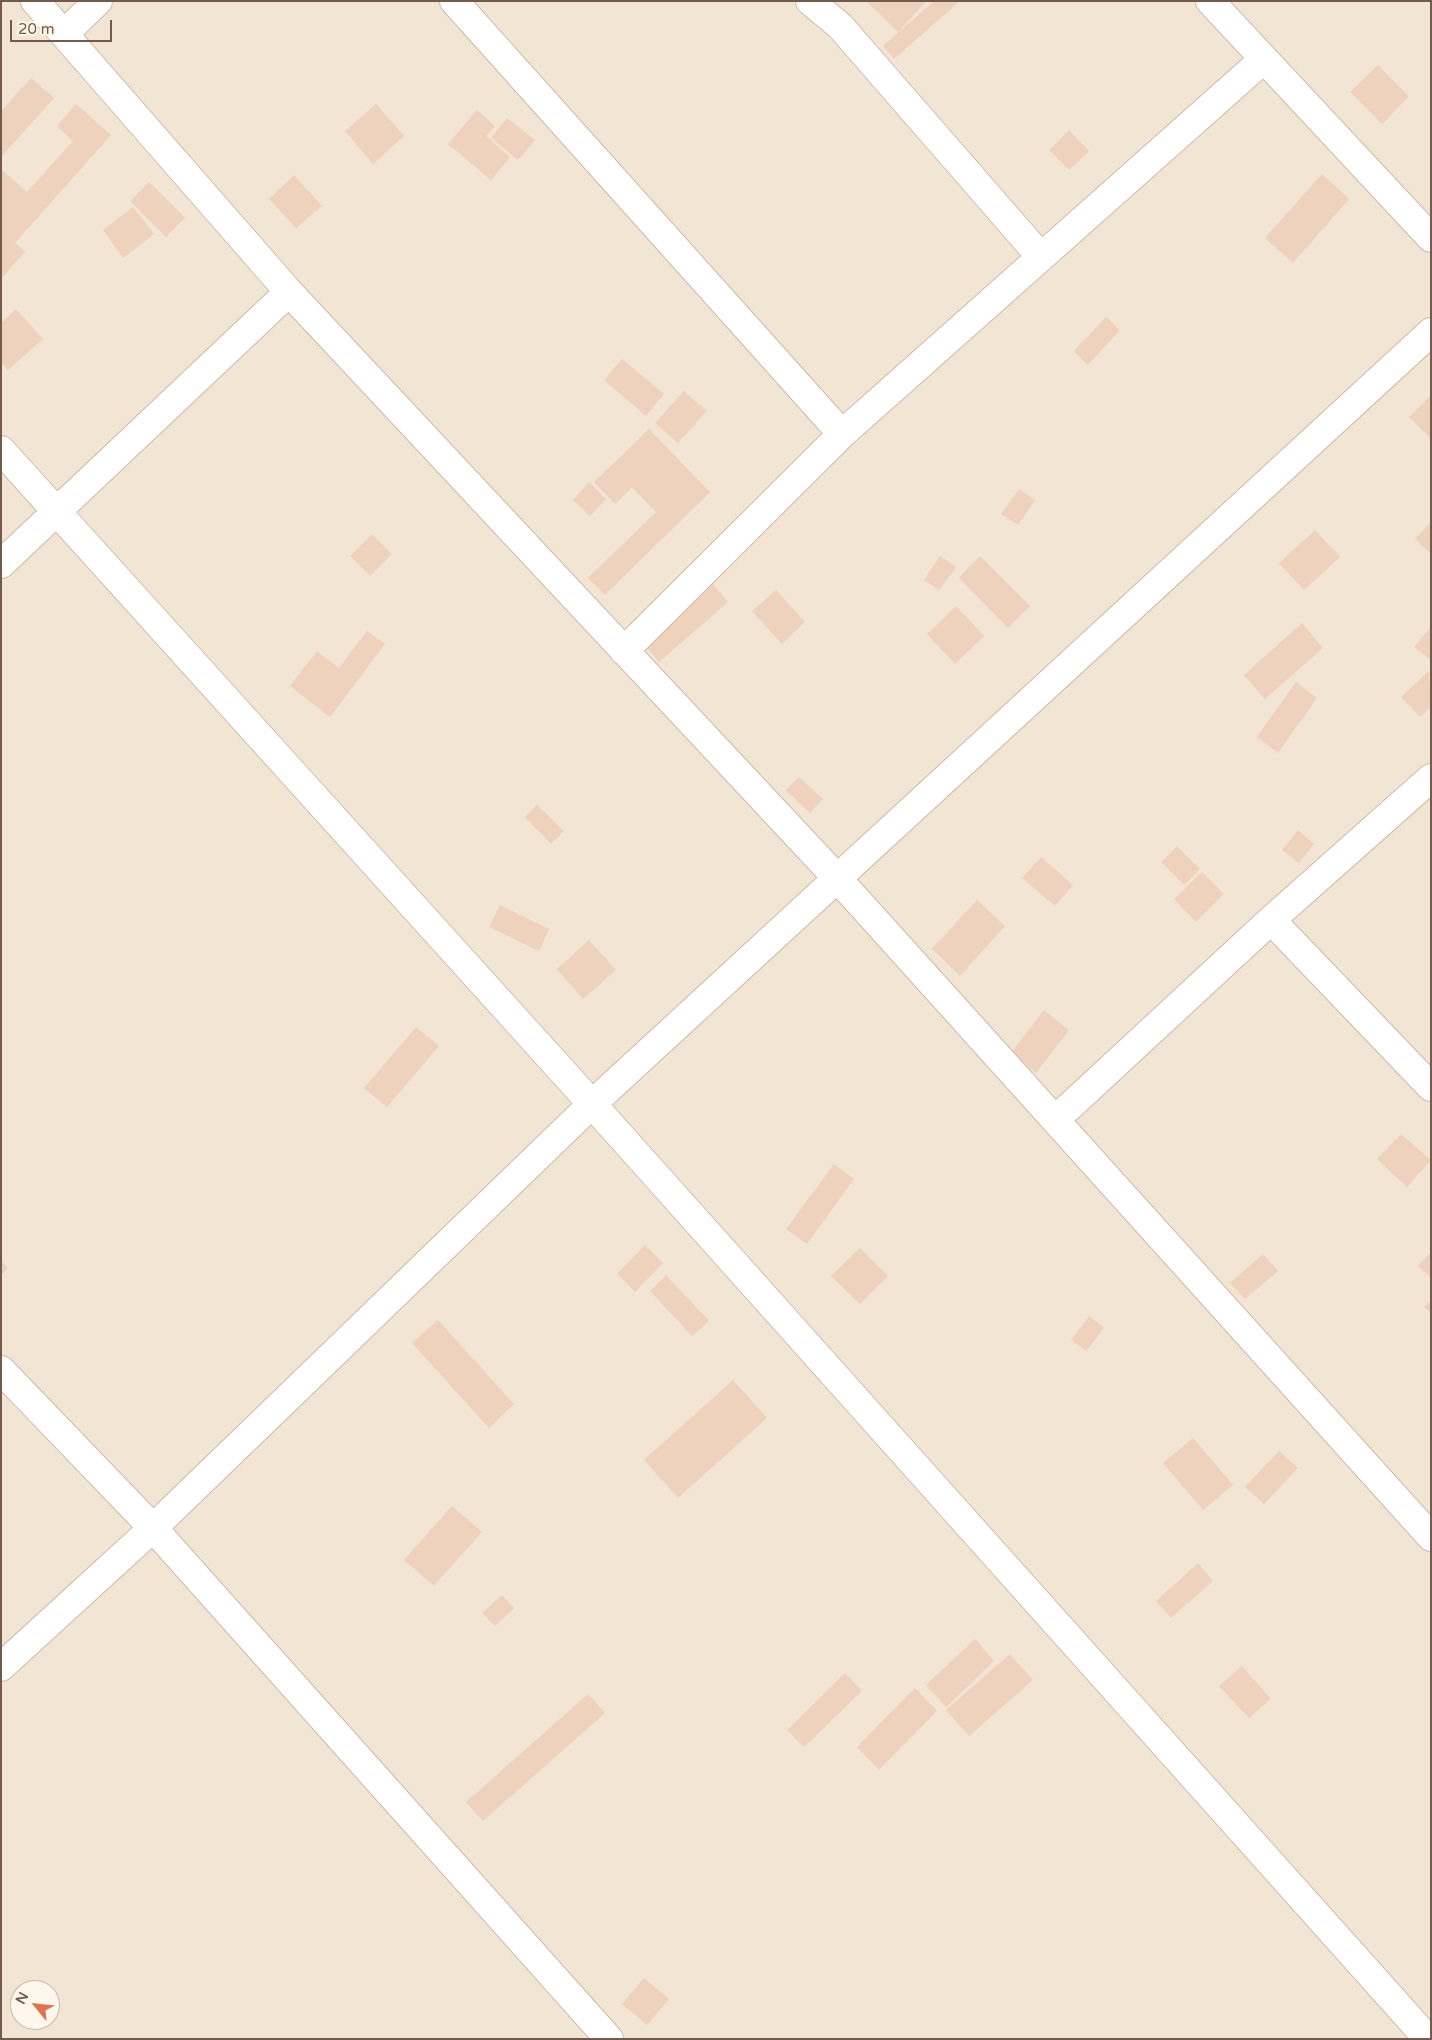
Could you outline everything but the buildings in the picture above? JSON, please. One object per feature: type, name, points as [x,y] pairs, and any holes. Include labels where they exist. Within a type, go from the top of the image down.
[{"type":"street","points":[[35,1],[288,292],[837,878],[1431,1536]]},
{"type":"street","points":[[64,34],[98,1]]},
{"type":"street","points":[[454,1],[842,434]]},
{"type":"street","points":[[810,1],[840,26],[1041,257]]},
{"type":"street","points":[[1210,1],[1431,238]]},
{"type":"street","points":[[624,651],[842,434],[1264,59]]},
{"type":"street","points":[[1,564],[288,292]]},
{"type":"street","points":[[1,1667],[153,1528],[592,1104],[1431,332]]},
{"type":"street","points":[[1,450],[592,1104],[1428,2039]]},
{"type":"street","points":[[1055,1120],[1271,920],[1431,778]]},
{"type":"street","points":[[1271,920],[1431,1087]]},
{"type":"street","points":[[1,1370],[153,1528],[609,2039]]},
{"type":"shaded area","points":[[1,1],[1431,1],[1431,2039],[1,2039]]}]
